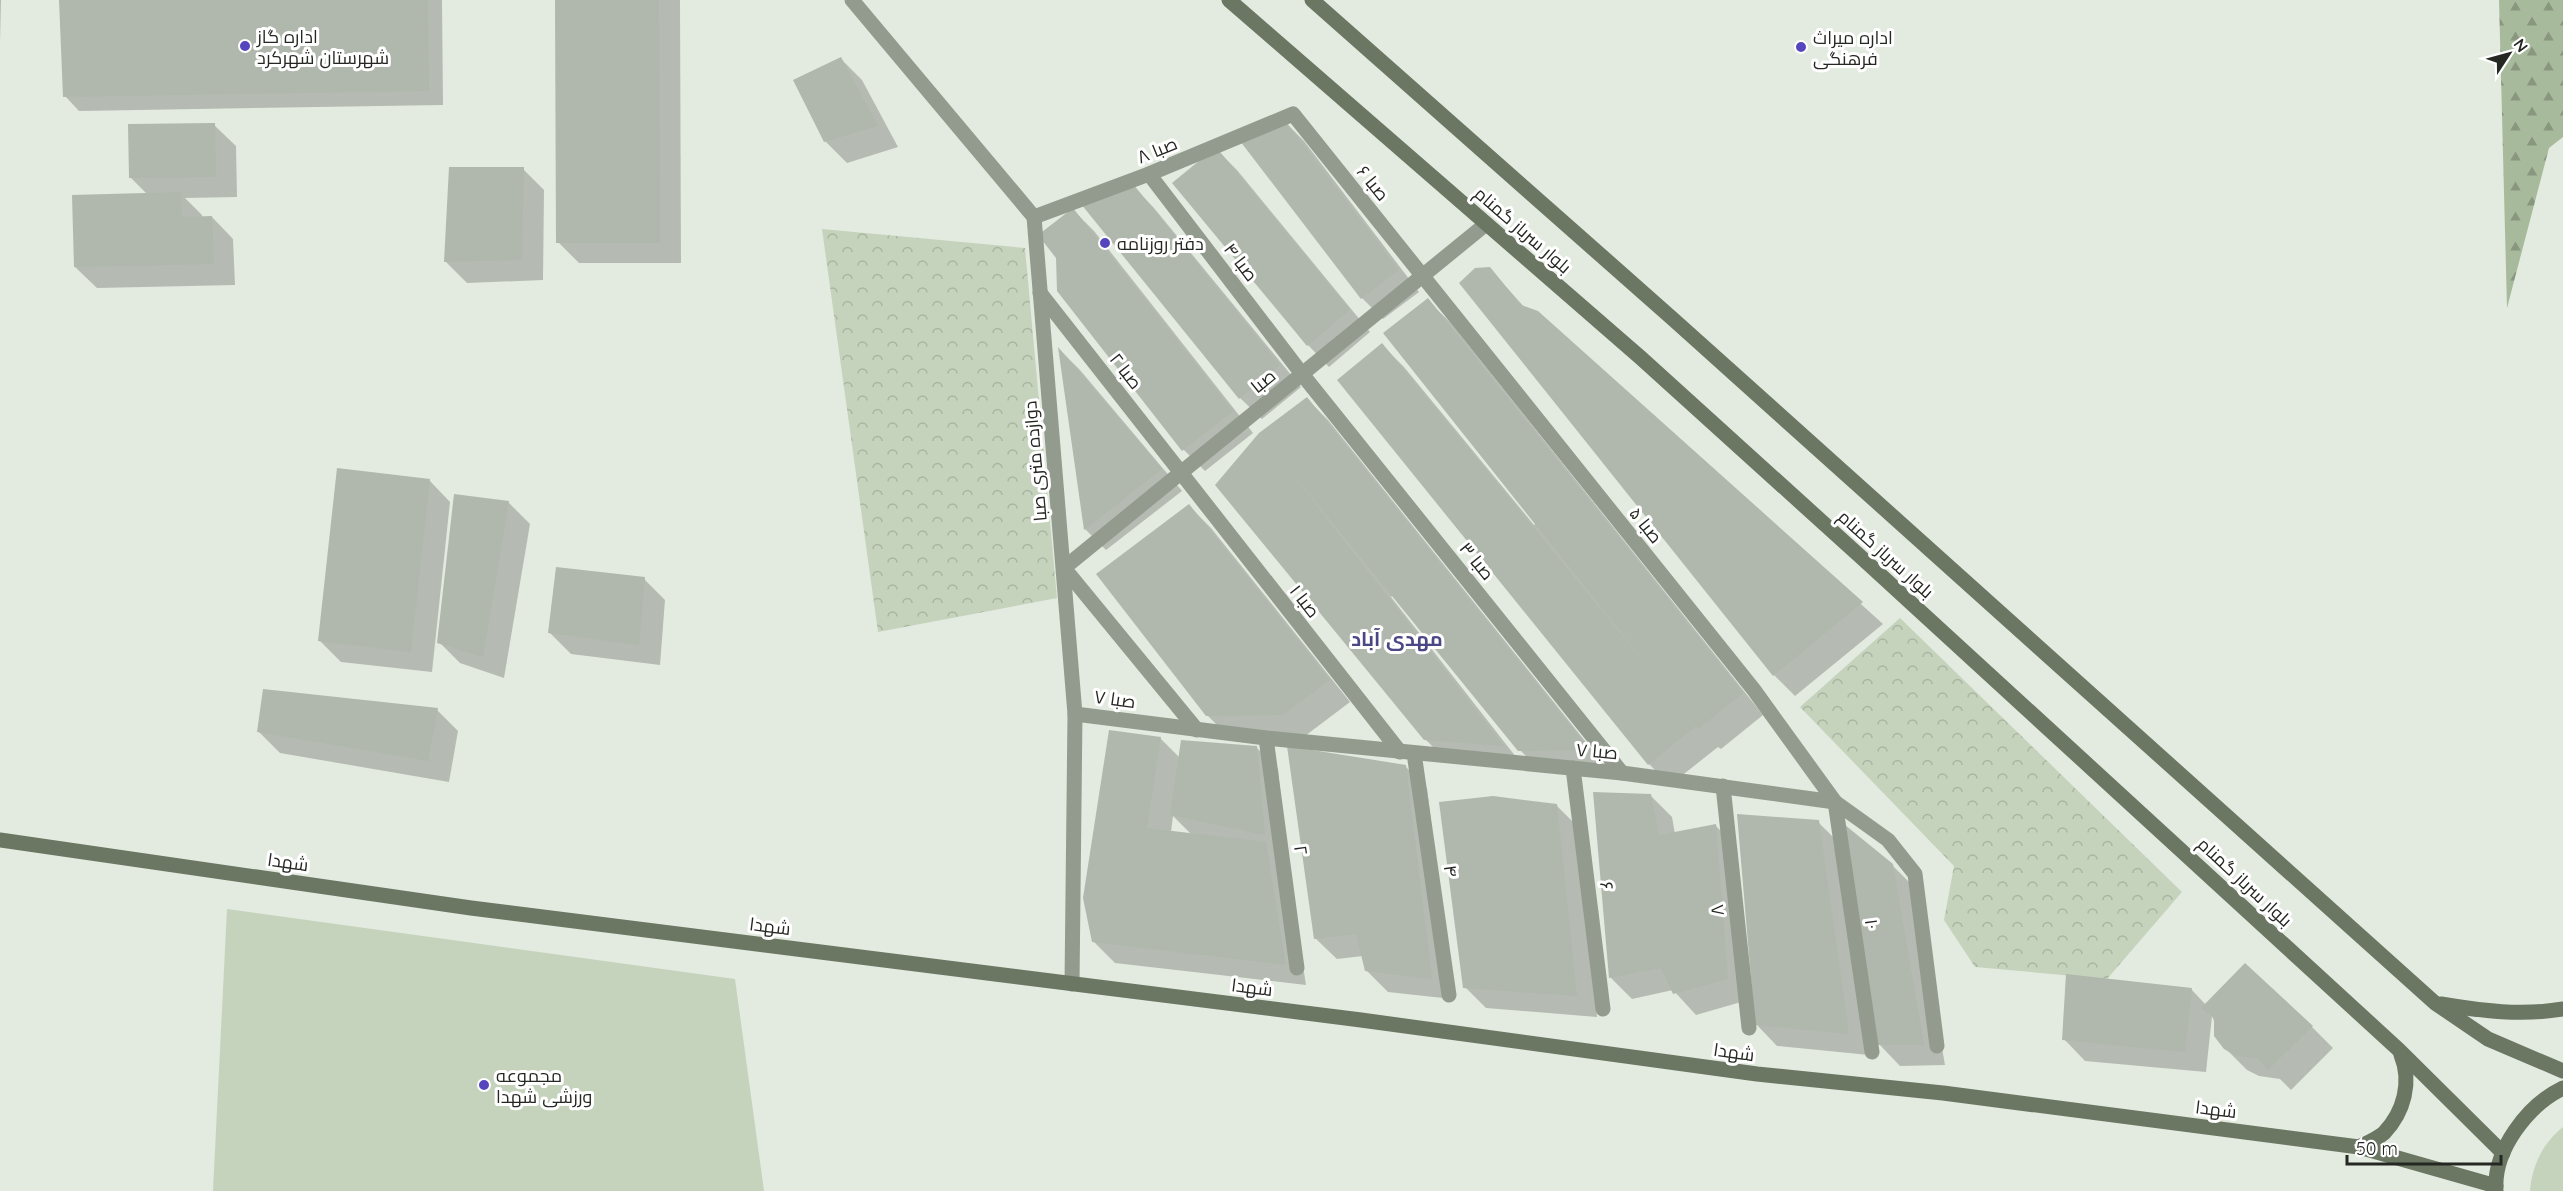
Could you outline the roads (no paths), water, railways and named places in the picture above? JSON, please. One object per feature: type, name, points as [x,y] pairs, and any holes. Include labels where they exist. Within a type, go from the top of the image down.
[{"type":"main road","name":"بلوار سرباز گمنام","points":[[1229,0],[1650,366],[1845,542],[2398,1050],[2503,1153]]},
{"type":"main road","name":"بلوار سرباز گمنام","points":[[1312,0],[1674,320],[2435,1003],[2488,1039],[2563,1071]]},
{"type":"main road","name":"شهدا","points":[[0,840],[479,909],[1371,1022],[1757,1074],[1943,1093],[2359,1147],[2496,1188]]},
{"type":"main road","points":[[2435,1003],[2487,1011],[2540,1013],[2563,1009]]},
{"type":"main road","points":[[2359,1147],[2382,1135],[2397,1116],[2405,1094],[2407,1070],[2398,1050]]},
{"type":"main road","points":[[2496,1188],[2503,1153],[2521,1121],[2548,1096],[2563,1088]]},
{"type":"street","points":[[852,0],[1034,217]]},
{"type":"street","name":"صبا ۸","points":[[1034,217],[1149,174],[1293,114]]},
{"type":"street","name":"صبا ۶","points":[[1293,114],[1423,276]]},
{"type":"street","name":"صبا ۴","points":[[1149,174],[1302,374]]},
{"type":"street","name":"دوازده متری صبا","points":[[1034,217],[1075,714],[1072,984]]},
{"type":"street","name":"صبا","points":[[1064,568],[1486,225]]},
{"type":"street","name":"صبا ۵","points":[[1423,276],[1754,690],[1834,802]]},
{"type":"street","name":"صبا ۲","points":[[1040,293],[1180,474]]},
{"type":"street","name":"صبا ۳","points":[[1302,374],[1622,772]]},
{"type":"street","name":"صبا ۱","points":[[1180,474],[1407,752]]},
{"type":"street","points":[[1064,568],[1197,730]]},
{"type":"street","name":"صبا ۷","points":[[1075,714],[1266,738],[1622,772],[1834,802],[1888,840],[1915,874],[1937,1046]]},
{"type":"street","name":"۲","points":[[1266,738],[1297,968]]},
{"type":"street","name":"۴","points":[[1407,752],[1449,995]]},
{"type":"street","name":"۶","points":[[1573,768],[1603,1009]]},
{"type":"street","name":"۸","points":[[1723,786],[1749,1028]]},
{"type":"street","name":"۱۰","points":[[1834,802],[1872,1052]]},
{"type":"place","name":"اداره گاز شهرستان شهرکرد","points":[[245,46]]},
{"type":"place","name":"اداره میراث فرهنگی","points":[[1801,47]]},
{"type":"place","name":"دفتر روزنامه","points":[[1105,243]]},
{"type":"place","name":"مجموعه ورزشی شهدا","points":[[484,1085]]},
{"type":"district","name":"مهدی آباد","points":[[1397,638]]}]
